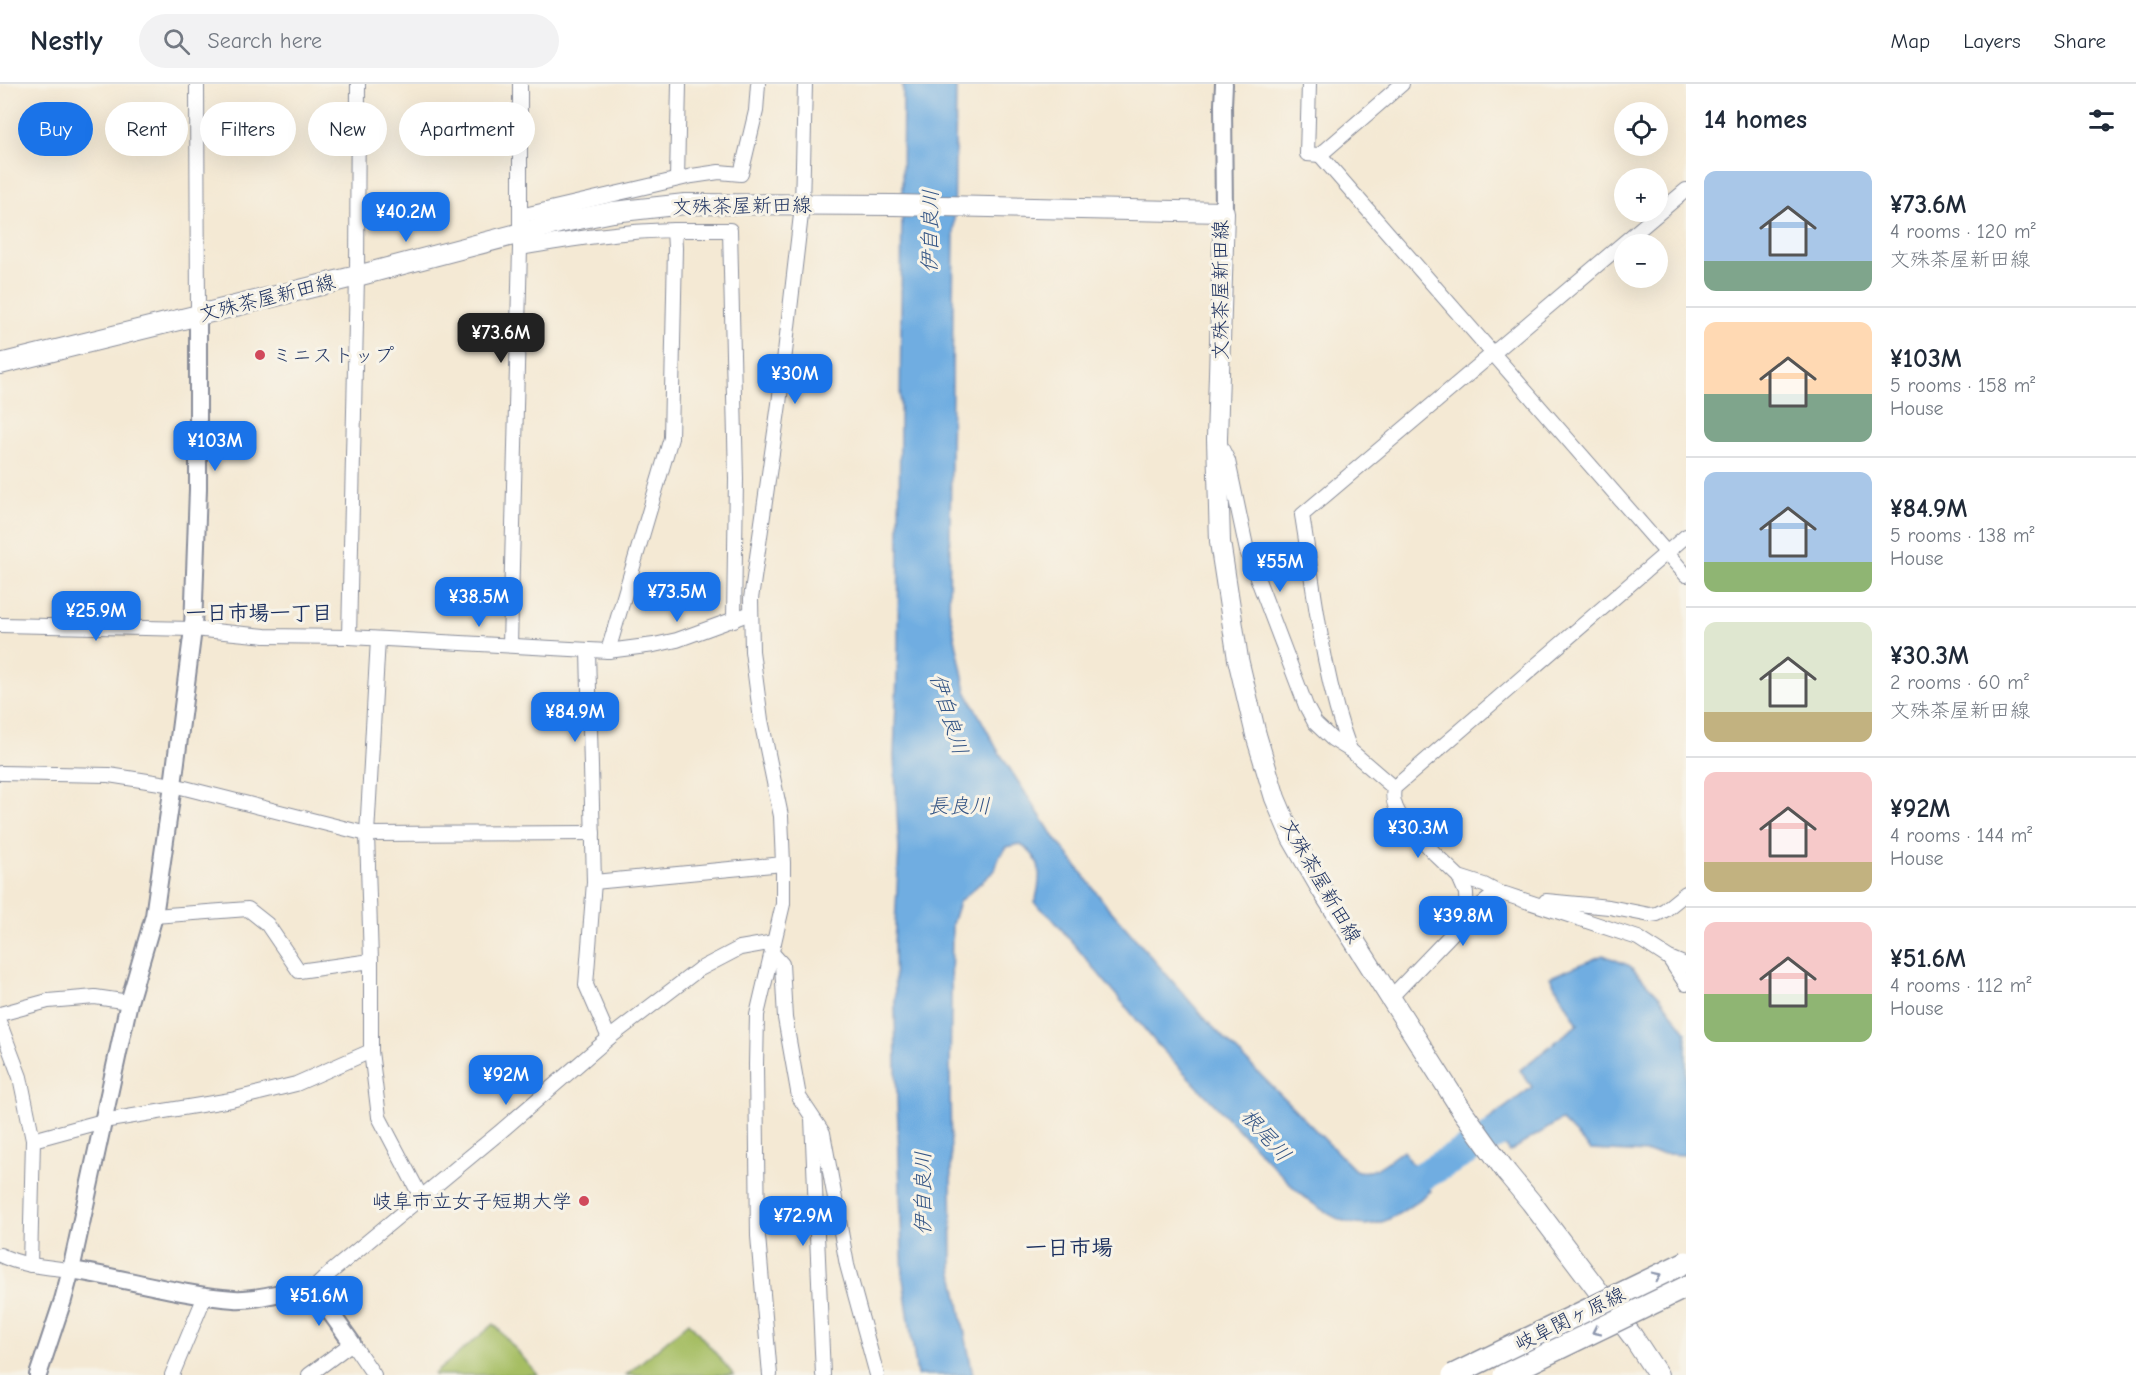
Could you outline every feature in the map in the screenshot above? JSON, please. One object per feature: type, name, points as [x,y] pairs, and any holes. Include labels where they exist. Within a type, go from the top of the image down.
[{"type":"main road","name":"文殊茶屋新田線","points":[[0,364],[357,276],[520,232],[614,212],[685,204],[1224,212],[1218,439],[1220,542],[1238,658],[1256,735],[1275,798],[1292,838],[1317,882],[1461,1109],[1507,1173],[1633,1337],[1658,1375]]},
{"type":"main road","name":"岐阜関ヶ原線","points":[[1453,1375],[1686,1262]]},
{"type":"main road","name":"岐阜関ヶ原線","points":[[1504,1375],[1686,1287]]},
{"type":"street","points":[[38,1375],[71,1270],[129,1002],[154,916],[193,628],[198,489],[197,84]]},
{"type":"street","points":[[349,637],[357,276],[358,84]]},
{"type":"street","points":[[510,645],[520,232],[520,84]]},
{"type":"street","points":[[676,179],[679,84]]},
{"type":"street","points":[[520,232],[676,179],[719,172],[741,174],[756,111],[758,84]]},
{"type":"street","points":[[770,1375],[758,1236],[757,1016],[783,904],[783,864],[781,816],[762,720],[752,651],[751,599],[779,404],[802,206],[805,84]]},
{"type":"street","points":[[1223,84],[1224,212]]},
{"type":"street","points":[[1309,84],[1307,154],[1320,155],[1686,575]]},
{"type":"street","points":[[1320,155],[1402,84]]},
{"type":"street","points":[[1350,750],[1327,670],[1302,515],[1686,190]]},
{"type":"street","points":[[608,651],[671,438],[674,230]]},
{"type":"street","points":[[520,232],[598,235],[637,231],[730,230],[736,479],[734,620]]},
{"type":"street","points":[[1218,439],[1228,461],[1247,551],[1306,706],[1315,723],[1332,740],[1350,750],[1394,788]]},
{"type":"street","points":[[1467,918],[1466,893],[1459,877],[1399,814],[1392,796],[1394,788],[1686,536]]},
{"type":"street","points":[[0,625],[193,628],[265,636],[349,637],[608,651],[677,640],[751,613]]},
{"type":"street","points":[[378,639],[367,834],[371,1051],[379,1117],[421,1197]]},
{"type":"street","points":[[588,651],[594,882],[586,985],[609,1038]]},
{"type":"street","points":[[0,773],[109,775],[173,785],[367,834],[593,833]]},
{"type":"street","points":[[594,882],[783,864]]},
{"type":"street","points":[[1459,877],[1484,885],[1499,893],[1638,938],[1669,958],[1686,965]]},
{"type":"street","points":[[1390,998],[1467,918],[1499,893]]},
{"type":"street","points":[[1523,900],[1609,907],[1650,915],[1665,910],[1686,893]]},
{"type":"street","points":[[154,916],[248,909],[267,924],[299,971],[371,961]]},
{"type":"street","points":[[0,1255],[9,1260],[30,1265],[71,1270],[205,1296],[236,1299],[262,1298],[300,1290],[312,1290],[330,1272],[609,1038],[698,970],[740,948],[773,948]]},
{"type":"street","points":[[773,948],[782,964],[784,1018],[799,1097],[823,1133],[847,1265],[877,1375]]},
{"type":"street","points":[[1669,958],[1686,984]]},
{"type":"street","points":[[0,1014],[48,1001],[95,997],[129,1002]]},
{"type":"street","points":[[0,1024],[20,1077],[33,1140],[30,1265]]},
{"type":"street","points":[[33,1140],[103,1121],[231,1100],[296,1084],[371,1051]]},
{"type":"street","points":[[812,1118],[823,1375]]},
{"type":"street","points":[[312,1290],[374,1375]]},
{"type":"street","points":[[172,1375],[205,1296]]},
{"type":"street","points":[[309,1375],[352,1343]]},
{"type":"green space","points":[[689,1322],[734,1375],[626,1375]]},
{"type":"green space","points":[[494,1324],[538,1375],[434,1375],[435,1373]]},
{"type":"water","name":"長良川","points":[[903,84],[956,84],[949,609],[966,691],[997,749],[1050,831],[1106,905],[1208,1022],[1355,1170],[1362,1172],[1374,1169],[1403,1150],[1431,1191],[1393,1217],[1366,1225],[1340,1219],[1304,1197],[1157,1044],[1052,918],[1035,903],[1039,886],[1037,862],[1019,844],[1007,847],[999,857],[995,870],[959,902],[952,924],[950,1078],[952,1268],[973,1375],[917,1375],[903,1279],[894,944],[899,850],[894,756],[898,649]]},
{"type":"water","points":[[1603,955],[1630,966],[1660,997],[1686,1032],[1686,1155],[1591,1150],[1561,1120],[1509,1152],[1487,1121],[1532,1087],[1520,1070],[1578,1024],[1550,977]]},
{"type":"waterway","name":"根尾川","points":[[1385,1197],[1531,1114]]},
{"type":"place","name":"ミニストップ","points":[[260,355]]},
{"type":"place","name":"岐阜市立女子短期大学","points":[[584,1201]]},
{"type":"district","name":"一日市場一丁目","points":[[259,613]]},
{"type":"district","name":"一日市場","points":[[1069,1248]]},
{"type":"water label","name":"伊自良川","points":[[930,231]]},
{"type":"water label","name":"伊自良川","points":[[949,714]]},
{"type":"water label","name":"伊自良川","points":[[923,1193]]}]
